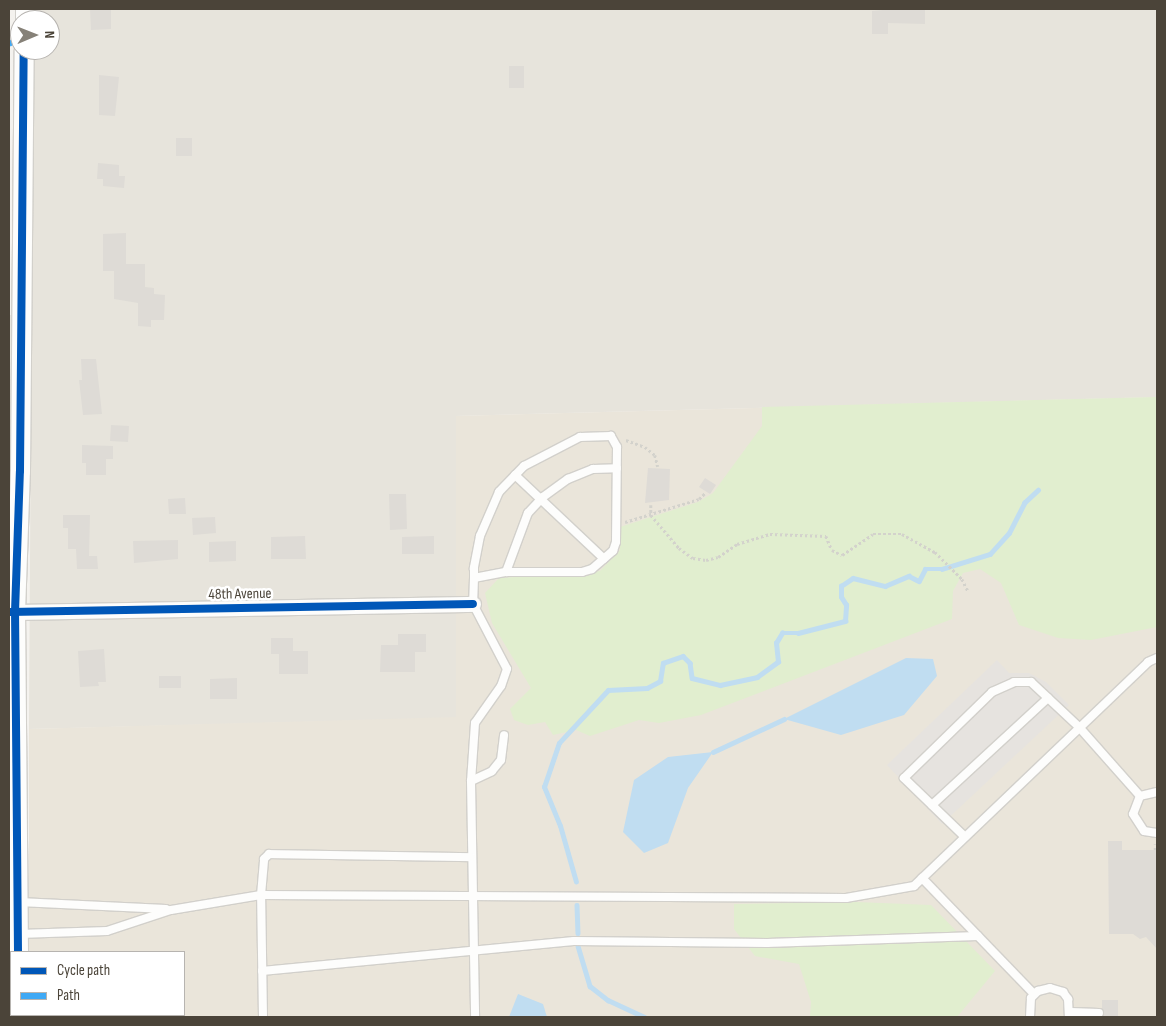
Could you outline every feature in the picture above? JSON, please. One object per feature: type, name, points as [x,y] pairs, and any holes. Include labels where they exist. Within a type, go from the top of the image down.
[{"type":"street","points":[[19,943],[12,612],[20,471],[24,60]]},
{"type":"street","name":"48th Avenue","points":[[12,612],[473,604]]},
{"type":"lane","points":[[474,578],[506,572],[582,572],[604,559],[616,542],[617,447],[611,436],[580,437],[553,449],[515,475],[499,492],[480,536],[474,578],[473,604],[507,669],[501,686],[475,723],[471,781],[471,897],[475,952],[475,1017]]},
{"type":"lane","points":[[506,572],[528,514],[540,499],[568,479],[592,469],[617,468]]},
{"type":"lane","points":[[515,475],[604,559]]},
{"type":"lane","points":[[19,943],[107,932],[171,910],[261,895],[846,898],[914,886],[1148,662],[1157,658]]},
{"type":"lane","points":[[965,837],[904,778],[992,692],[1014,682],[1031,682],[1080,727],[1140,796]]},
{"type":"lane","points":[[932,805],[1048,698]]},
{"type":"lane","points":[[471,781],[492,770],[501,760],[504,735]]},
{"type":"lane","points":[[1157,792],[1140,796],[1134,807],[1135,821],[1144,831],[1157,833]]},
{"type":"lane","points":[[263,1017],[261,895],[264,859],[269,854],[471,857]]},
{"type":"lane","points":[[922,878],[1034,994]]},
{"type":"lane","points":[[19,902],[171,910]]},
{"type":"lane","points":[[262,971],[574,941],[767,943],[978,936]]},
{"type":"lane","points":[[1030,1017],[1029,1003],[1034,994],[1046,988],[1059,990],[1068,999],[1070,1015],[1099,1014]]},
{"type":"path","points":[[613,440],[631,441],[645,447],[655,455],[658,467]]},
{"type":"path","points":[[616,524],[699,499],[705,493]]},
{"type":"path","points":[[650,505],[651,515],[679,548],[693,558],[706,560],[718,557],[737,544],[770,534],[826,536],[832,550],[842,554],[873,534],[902,534],[935,552],[962,579],[968,590]]},
{"type":"path","points":[[1155,844],[1155,850]]},
{"type":"shaded area","points":[[1157,9],[1157,397],[456,416],[456,718],[29,729],[33,60],[60,60],[60,10],[33,10]]},
{"type":"shaded area","points":[[10,43],[10,203],[9,203]]},
{"type":"shaded area","points":[[9,315],[11,315],[10,463],[9,463]]},
{"type":"shaded area","points":[[1157,397],[1157,1017],[29,1017],[185,1016],[185,951],[29,951],[29,729],[456,717],[456,416]]},
{"type":"shaded area","points":[[997,660],[1009,673],[1029,673],[1046,682],[1069,705],[942,824],[887,765]]},
{"type":"green space","points":[[1157,397],[1157,627],[1091,640],[1058,638],[1019,625],[1001,583],[980,569],[963,573],[953,591],[952,619],[701,715],[659,723],[639,720],[590,736],[576,730],[553,735],[545,722],[528,725],[514,720],[510,709],[531,688],[492,623],[485,593],[499,578],[600,571],[620,550],[620,527],[698,502],[713,493],[762,426],[762,407]]},
{"type":"green space","points":[[856,902],[931,905],[995,971],[957,1017],[810,1017],[811,1002],[799,964],[755,956],[734,929],[734,904]]},
{"type":"water","points":[[906,658],[933,659],[937,676],[904,715],[841,735],[784,719]]},
{"type":"water","points":[[713,752],[688,788],[668,843],[644,853],[623,832],[634,780],[668,757]]},
{"type":"water","points":[[518,994],[543,1004],[547,1017],[509,1017]]},
{"type":"building","points":[[90,9],[111,9],[111,29],[91,30]]},
{"type":"building","points":[[925,9],[925,24],[888,23],[888,34],[872,34],[872,11]]},
{"type":"building","points":[[509,66],[524,66],[524,88],[509,88]]},
{"type":"building","points":[[99,75],[119,77],[115,116],[99,115]]},
{"type":"building","points":[[176,138],[192,138],[192,156],[176,156]]},
{"type":"building","points":[[98,163],[119,165],[119,176],[125,176],[124,188],[103,186],[103,179],[97,179]]},
{"type":"building","points":[[126,233],[126,264],[145,264],[145,287],[154,288],[154,294],[165,295],[164,320],[151,320],[151,327],[138,326],[138,303],[114,299],[114,271],[103,271],[103,234]]},
{"type":"building","points":[[81,359],[96,359],[102,414],[83,415],[79,380],[82,380]]},
{"type":"building","points":[[111,425],[129,426],[128,442],[110,441]]},
{"type":"building","points":[[82,445],[113,446],[113,459],[106,459],[106,475],[86,475],[86,463],[82,463]]},
{"type":"building","points":[[648,468],[670,469],[669,500],[645,503]]},
{"type":"building","points":[[705,478],[716,485],[710,494],[699,487]]},
{"type":"building","points":[[389,494],[406,494],[407,529],[390,530]]},
{"type":"building","points":[[185,498],[186,514],[169,514],[168,499]]},
{"type":"building","points":[[63,515],[90,515],[89,556],[97,556],[98,569],[77,569],[76,549],[68,549],[68,528],[63,528]]},
{"type":"building","points":[[215,517],[216,533],[193,535],[192,518]]},
{"type":"building","points":[[305,536],[306,559],[271,559],[271,537]]},
{"type":"building","points":[[434,536],[434,554],[402,554],[402,537]]},
{"type":"building","points":[[178,540],[178,559],[134,563],[133,541]]},
{"type":"building","points":[[236,541],[236,561],[209,562],[209,542]]},
{"type":"building","points":[[398,634],[426,634],[426,652],[415,652],[415,672],[380,672],[381,645],[398,645]]},
{"type":"building","points":[[271,638],[293,638],[293,651],[308,651],[308,674],[279,674],[279,654],[271,654]]},
{"type":"building","points":[[104,649],[106,682],[98,682],[99,686],[80,687],[78,651]]},
{"type":"building","points":[[159,676],[181,676],[181,688],[159,688]]},
{"type":"building","points":[[237,678],[237,699],[210,699],[210,679]]},
{"type":"building","points":[[1108,841],[1122,841],[1122,850],[1157,850],[1157,949],[1146,937],[1140,939],[1133,934],[1109,934]]},
{"type":"building","points":[[1102,1000],[1118,1000],[1118,1017],[1102,1017]]},
{"type":"waterway","points":[[576,882],[560,826],[544,787],[559,743],[608,690],[647,688],[660,681],[663,663],[683,656],[690,663],[692,678],[720,685],[757,677],[778,662],[776,643],[782,633],[798,633],[845,621],[846,605],[841,597],[841,586],[853,578],[885,586],[909,576],[919,581],[925,569],[942,569],[990,554],[1009,533],[1024,503],[1038,490]]},
{"type":"waterway","points":[[713,752],[784,719]]},
{"type":"waterway","points":[[577,905],[578,933]]},
{"type":"waterway","points":[[578,946],[590,986],[608,1000],[644,1017]]},
{"type":"cycle path","points":[[18,951],[15,612],[20,471],[24,60]]},
{"type":"cycle path","points":[[9,612],[473,604]]}]
